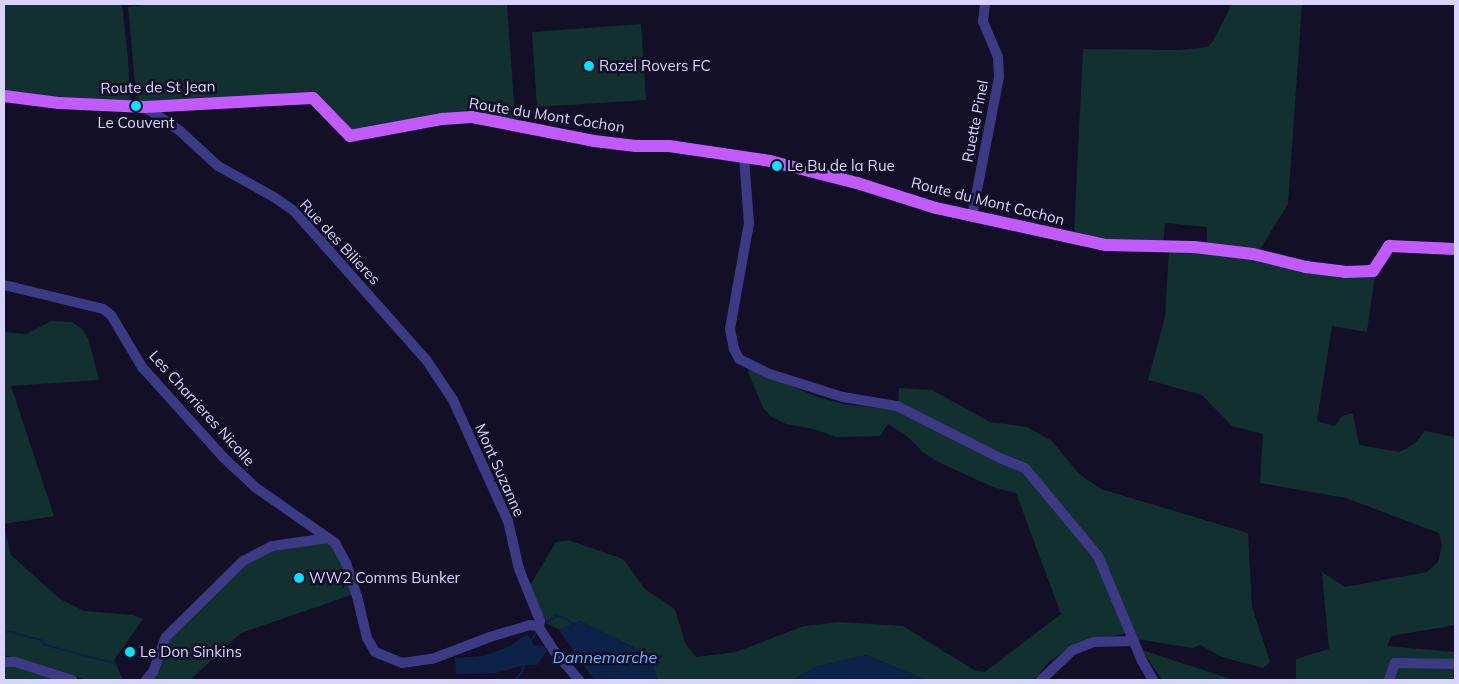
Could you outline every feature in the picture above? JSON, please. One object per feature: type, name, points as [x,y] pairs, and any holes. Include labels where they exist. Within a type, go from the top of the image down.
[{"type":"main road","name":"Route de St Jean","points":[[4,96],[59,103],[145,107],[313,98]]},
{"type":"main road","name":"Route du Mont Cochon","points":[[313,98],[350,136],[442,119],[472,117],[594,141],[636,146],[669,146],[770,161],[857,183],[936,208],[1106,245],[1194,247],[1252,254],[1306,266],[1345,272],[1373,271],[1389,246],[1455,249]]},
{"type":"street","name":"Ruette Pinel","points":[[972,216],[999,77],[998,57],[983,21],[985,4]]},
{"type":"street","name":"Rue des Bilieres","points":[[145,107],[180,130],[218,166],[274,197],[294,211],[427,361]]},
{"type":"street","points":[[744,157],[749,223],[730,329],[734,349],[739,359],[770,374],[843,397],[897,406],[1000,458],[1025,468],[1098,556],[1134,641],[1153,680]]},
{"type":"street","name":"Les Charrieres Nicolle","points":[[4,285],[103,309],[111,315],[142,366],[224,458],[255,488],[335,543],[346,563],[357,596],[367,638],[375,652],[402,663],[432,659],[490,637],[530,626],[538,626]]},
{"type":"street","name":"Mont Suzanne","points":[[427,361],[453,400],[508,520],[519,569],[540,621],[538,626],[554,651],[579,680]]},
{"type":"street","points":[[146,680],[153,672],[166,637],[243,561],[272,546],[328,538]]},
{"type":"street","points":[[1041,680],[1073,650],[1094,642],[1134,641]]},
{"type":"street","points":[[4,662],[15,662],[72,680]]},
{"type":"street","points":[[1389,680],[1395,663],[1455,664]]},
{"type":"green space","points":[[4,4],[122,4],[128,59],[130,99],[128,103],[4,92]]},
{"type":"green space","points":[[149,4],[507,4],[515,117],[513,120],[350,130],[318,96],[137,103],[128,7]]},
{"type":"green space","points":[[1230,4],[1302,4],[1288,204],[1259,251],[1207,245],[1207,227],[1165,223],[1163,244],[1113,243],[1074,233],[1083,49],[1179,50],[1207,47],[1213,41],[1229,10]]},
{"type":"green space","name":"Rozel Rovers FC","points":[[641,24],[646,100],[537,107],[532,32]]},
{"type":"green space","points":[[1169,250],[1203,251],[1375,275],[1367,332],[1332,326],[1317,421],[1335,426],[1342,416],[1353,413],[1359,445],[1400,452],[1415,443],[1425,431],[1455,437],[1455,625],[1391,636],[1387,646],[1455,652],[1455,680],[1296,680],[1296,659],[1329,649],[1322,572],[1345,587],[1427,572],[1438,562],[1442,546],[1439,533],[1346,498],[1260,483],[1263,434],[1232,426],[1202,395],[1148,380],[1165,317]]},
{"type":"green space","points":[[51,321],[72,322],[82,329],[88,338],[99,380],[11,386],[54,516],[4,524],[4,332],[26,334]]},
{"type":"green space","points":[[749,368],[815,396],[843,404],[896,410],[1023,471],[1095,557],[1126,629],[1124,634],[1092,640],[1070,648],[1049,662],[1034,680],[926,680],[866,655],[816,667],[792,680],[658,680],[647,654],[580,621],[559,630],[547,623],[529,587],[556,542],[568,540],[623,559],[645,589],[675,609],[685,643],[696,657],[736,652],[804,626],[840,622],[903,626],[974,670],[985,672],[1061,614],[1016,493],[993,487],[936,461],[922,451],[908,437],[888,424],[880,436],[836,437],[814,429],[786,424],[772,417],[763,408],[748,372]]},
{"type":"green space","points":[[899,388],[932,390],[990,422],[1027,427],[1052,441],[1079,474],[1101,489],[1248,533],[1252,607],[1270,662],[1263,668],[1222,657],[1200,645],[1192,648],[1137,639],[1100,554],[1027,467],[898,404]]},
{"type":"green space","points":[[4,528],[11,555],[60,599],[84,611],[133,615],[143,619],[114,660],[123,680],[87,680],[4,655]]},
{"type":"green space","points":[[327,542],[333,545],[354,594],[241,633],[190,680],[150,680],[168,642],[246,565],[276,549]]},
{"type":"green space","points":[[1142,650],[1200,669],[1234,680],[1162,680]]},
{"type":"green space","points":[[4,666],[12,666],[60,680],[4,680]]},
{"type":"water","name":"Dannemarche","points":[[580,621],[647,654],[658,680],[594,680],[559,630]]},
{"type":"water","points":[[527,634],[534,645],[546,647],[547,651],[537,665],[525,665],[496,673],[456,674],[455,658],[483,656],[510,646]]},
{"type":"water","points":[[866,655],[926,680],[792,680],[816,667]]},
{"type":"waterway","points":[[545,624],[556,616],[565,618],[573,624]]},
{"type":"waterway","points":[[4,632],[41,640],[45,645],[117,664]]},
{"type":"waterway","points":[[531,641],[536,633]]},
{"type":"waterway","points":[[515,680],[522,672],[524,665]]},
{"type":"place","name":"Rozel Rovers FC","points":[[589,66]]},
{"type":"place","name":"Le Couvent","points":[[136,106]]},
{"type":"place","name":"Le Bu de la Rue","points":[[777,166]]},
{"type":"place","name":"WW2 Comms Bunker","points":[[299,578]]},
{"type":"place","name":"Le Don Sinkins","points":[[130,652]]}]
